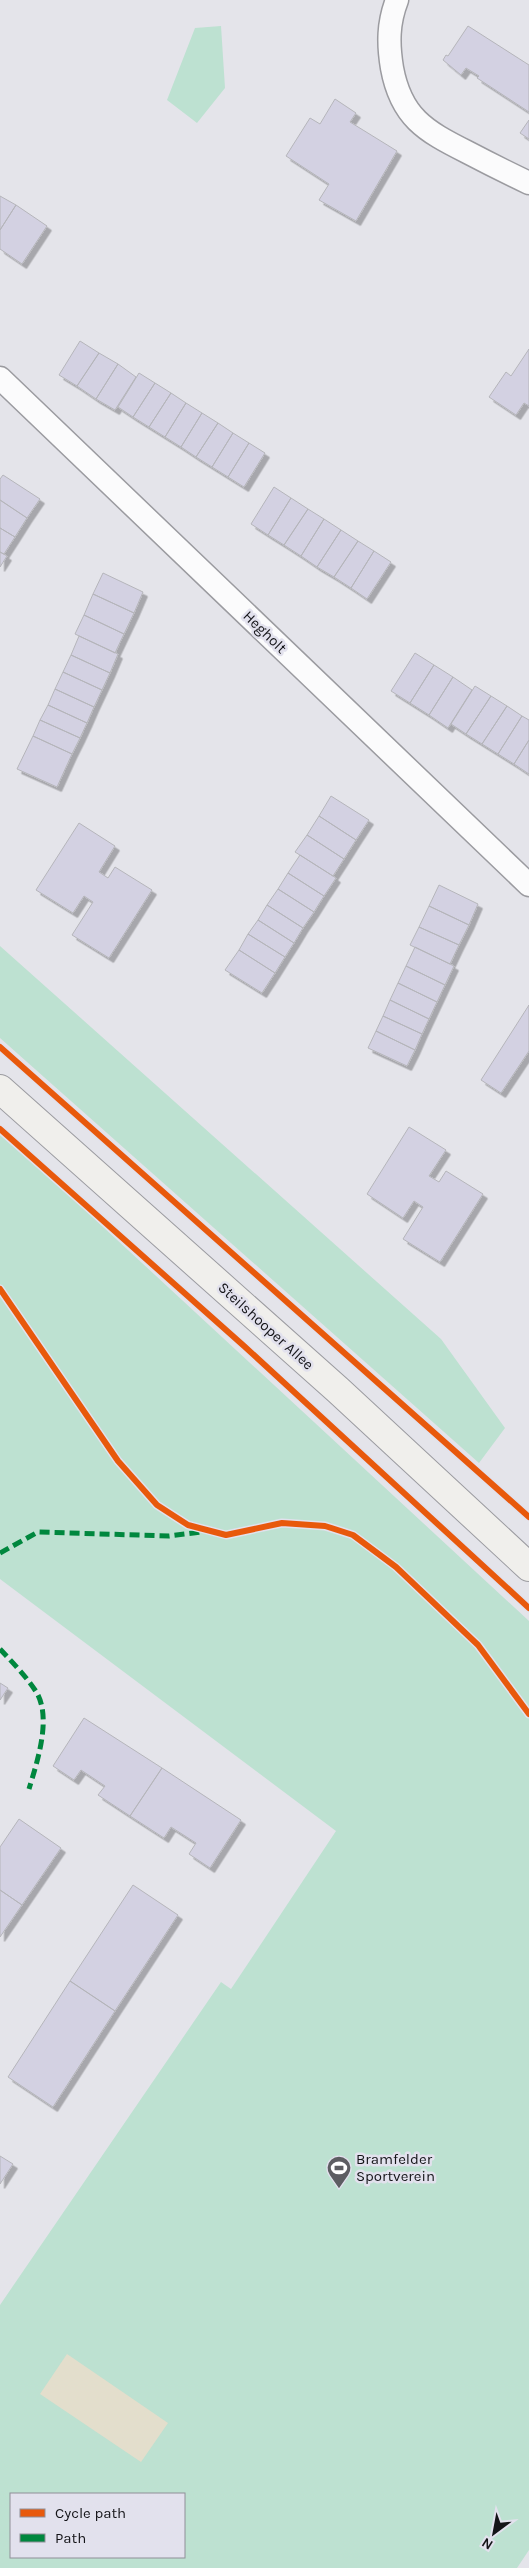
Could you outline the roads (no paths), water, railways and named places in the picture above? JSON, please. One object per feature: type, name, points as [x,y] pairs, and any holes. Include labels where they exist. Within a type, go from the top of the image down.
[{"type":"main road","name":"Steilshooper Allee","points":[[0,1089],[338,1390],[529,1567]]},
{"type":"street","points":[[397,0],[389,32],[391,60],[397,88],[410,114],[430,133],[529,183]]},
{"type":"street","name":"Hegholt","points":[[0,378],[529,885]]},
{"type":"place","name":"Bramfelder Sportverein","points":[[339,2189]]}]
